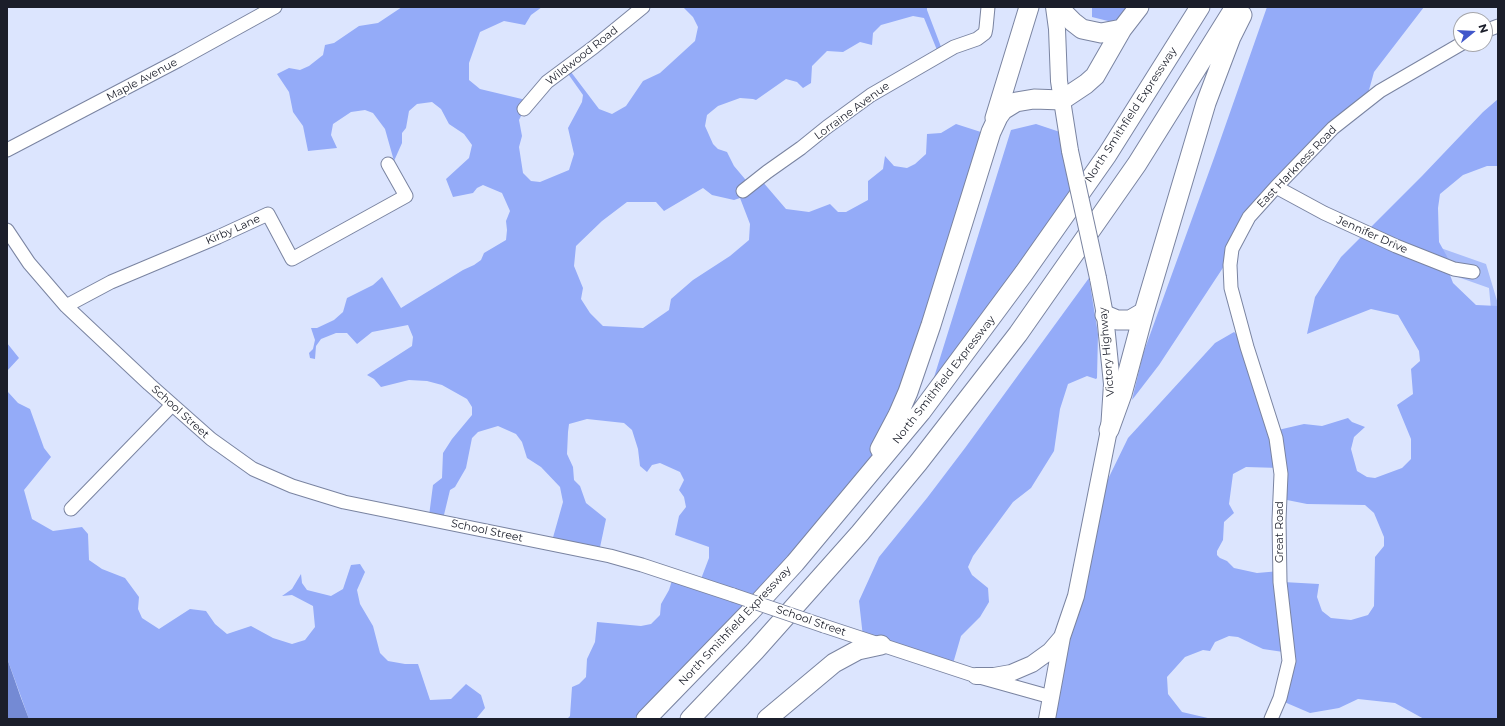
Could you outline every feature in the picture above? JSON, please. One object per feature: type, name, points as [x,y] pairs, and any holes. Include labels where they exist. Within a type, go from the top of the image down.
[{"type":"highway","points":[[838,512],[876,457],[908,392],[931,325],[1029,7]]},
{"type":"highway","points":[[1058,7],[1082,29],[1101,33],[1122,30]]},
{"type":"highway","points":[[991,132],[1003,110],[1016,102],[1034,98],[1062,100],[1095,76],[1122,30],[1139,7]]},
{"type":"highway","name":"North Smithfield Expressway","points":[[646,719],[749,613],[838,512],[926,406],[1024,274],[1107,155],[1200,7]]},
{"type":"highway","points":[[690,719],[755,651],[860,533],[918,463],[1018,334],[1137,164],[1235,7]]},
{"type":"highway","points":[[1109,430],[1122,394],[1144,312],[1206,103],[1231,37],[1246,7]]},
{"type":"highway","points":[[1105,315],[1117,320],[1130,320],[1144,312]]},
{"type":"highway","points":[[768,719],[834,663],[858,650],[881,644]]},
{"type":"main road","name":"Victory Highway","points":[[1047,719],[1062,637],[1076,596],[1109,430],[1112,405],[1112,384],[1105,315],[1070,151],[1059,81],[1057,29],[1054,7]]},
{"type":"main road","points":[[976,676],[994,676],[1011,673],[1032,664],[1050,651],[1062,637]]},
{"type":"street","name":"Maple Avenue","points":[[7,150],[179,60],[275,7]]},
{"type":"street","name":"Wildwood Road","points":[[524,109],[547,82],[594,47],[643,7]]},
{"type":"street","name":"Lorraine Avenue","points":[[743,191],[801,148],[827,126],[872,95],[954,47],[977,39],[985,33],[988,7]]},
{"type":"street","name":"East Harkness Road","points":[[1247,347],[1231,288],[1230,256],[1232,249],[1249,217],[1333,128],[1380,91],[1453,49]]},
{"type":"street","name":"Kirby Lane","points":[[66,306],[111,282],[218,237],[268,214],[292,259],[406,196],[388,164]]},
{"type":"street","name":"Jennifer Drive","points":[[1276,187],[1324,213],[1396,246],[1454,269],[1473,272]]},
{"type":"street","name":"School Street","points":[[7,230],[29,263],[66,306],[210,439],[253,469],[292,486],[344,502],[610,556],[642,565],[976,676],[1050,697]]},
{"type":"street","name":"Great Road","points":[[1247,347],[1276,438],[1281,474],[1279,520],[1280,582],[1289,661],[1280,698],[1271,719]]},
{"type":"street","points":[[71,509],[172,405]]},
{"type":"shaded area","points":[[402,7],[542,7],[531,15],[525,25],[504,21],[480,32],[469,63],[469,80],[480,89],[526,100],[527,104],[519,120],[522,136],[519,147],[523,173],[531,181],[540,182],[569,170],[574,154],[568,128],[582,102],[583,95],[566,71],[568,68],[599,109],[612,114],[626,106],[643,81],[660,73],[695,41],[698,27],[693,17],[683,7],[927,7],[943,52],[939,55],[924,18],[913,16],[881,25],[873,33],[872,45],[860,42],[843,52],[827,51],[812,66],[811,83],[803,88],[797,82],[786,79],[756,100],[740,98],[718,106],[707,115],[705,126],[713,144],[718,149],[727,152],[734,166],[750,185],[762,181],[786,209],[809,212],[830,204],[838,212],[846,212],[868,200],[868,181],[883,169],[885,156],[894,166],[907,168],[915,164],[926,154],[927,134],[941,133],[956,124],[984,133],[915,362],[879,448],[852,495],[663,693],[634,719],[567,719],[570,716],[572,687],[579,684],[586,677],[587,659],[595,642],[597,622],[641,626],[651,624],[660,615],[661,604],[669,590],[674,574],[701,579],[709,558],[709,547],[675,535],[679,516],[686,507],[684,497],[679,490],[684,480],[680,472],[660,463],[652,465],[647,472],[640,466],[638,449],[632,430],[624,423],[587,419],[569,424],[567,454],[573,467],[574,480],[580,486],[586,503],[606,519],[599,552],[552,541],[563,502],[560,487],[541,467],[527,458],[522,442],[516,434],[498,426],[478,432],[472,438],[466,468],[455,487],[450,490],[443,519],[429,516],[433,485],[442,478],[443,453],[452,439],[472,415],[472,407],[467,399],[442,385],[427,381],[409,380],[381,387],[374,379],[367,375],[412,346],[413,337],[408,325],[372,332],[357,344],[347,333],[336,333],[321,339],[316,346],[315,359],[310,358],[309,353],[313,349],[315,340],[311,328],[317,328],[334,320],[343,312],[347,298],[373,285],[382,277],[401,308],[463,270],[474,265],[481,260],[484,253],[506,240],[506,221],[510,211],[502,193],[483,185],[477,188],[473,193],[453,197],[446,179],[469,158],[472,145],[464,134],[449,124],[441,109],[432,102],[417,104],[409,111],[406,128],[402,133],[402,143],[394,161],[385,129],[373,113],[365,110],[351,112],[333,124],[331,135],[337,148],[308,151],[303,126],[293,112],[289,92],[277,74],[289,68],[300,70],[309,66],[323,55],[325,45],[334,43],[359,26],[378,23]],"holes":[[[703,188],[712,195],[734,200],[740,198],[750,224],[749,240],[730,256],[693,280],[671,299],[669,310],[643,328],[603,326],[590,313],[581,299],[583,288],[574,266],[576,246],[602,221],[627,202],[656,202],[664,211]]]},
{"type":"shaded area","points":[[1092,7],[1132,7],[1116,23],[1092,17]]},
{"type":"shaded area","points":[[1267,7],[1424,7],[1374,72],[1366,101],[1249,219],[1232,254],[1159,365],[1132,400],[1143,354]]},
{"type":"shaded area","points":[[1498,99],[1498,166],[1487,166],[1463,175],[1440,194],[1438,208],[1439,242],[1450,262],[1450,275],[1453,283],[1476,305],[1498,306],[1498,719],[1424,719],[1395,703],[1358,699],[1339,708],[1310,713],[1282,701],[1290,653],[1263,649],[1238,637],[1229,636],[1215,642],[1210,651],[1203,650],[1185,657],[1167,677],[1168,694],[1182,712],[1212,719],[1047,719],[1092,512],[1128,438],[1215,343],[1234,332],[1246,343],[1278,430],[1304,424],[1322,426],[1348,418],[1352,422],[1365,427],[1354,437],[1351,449],[1357,471],[1367,477],[1375,478],[1402,468],[1411,459],[1411,439],[1397,405],[1413,394],[1411,369],[1420,361],[1419,351],[1398,315],[1371,309],[1307,334],[1315,297],[1341,257],[1483,112]],"holes":[[[1246,467],[1280,468],[1282,499],[1307,504],[1365,505],[1374,513],[1384,537],[1384,546],[1375,557],[1374,606],[1368,615],[1351,620],[1331,618],[1322,611],[1317,597],[1319,584],[1283,582],[1280,571],[1257,573],[1234,568],[1227,561],[1217,555],[1217,551],[1223,540],[1224,522],[1234,513],[1229,504],[1233,474]]]},
{"type":"shaded area","points":[[1036,124],[1063,133],[1076,194],[931,387],[1011,130]]},
{"type":"shaded area","points":[[1418,240],[1486,264],[1498,304],[1498,384],[1489,288],[1404,258]]},
{"type":"shaded area","points":[[1089,278],[1098,334],[1097,378],[1087,376],[1068,384],[1060,409],[1054,451],[1031,488],[1013,502],[973,556],[968,567],[972,575],[988,588],[989,602],[980,617],[961,636],[952,667],[863,637],[859,601],[879,557],[965,448]]},
{"type":"shaded area","points":[[7,343],[19,358],[7,371]]},
{"type":"shaded area","points":[[7,379],[8,392],[18,403],[30,409],[44,448],[51,457],[24,490],[32,519],[53,531],[82,527],[88,534],[89,560],[102,569],[125,578],[139,597],[138,609],[142,618],[159,629],[190,609],[206,611],[215,624],[227,634],[251,626],[273,638],[292,644],[305,640],[315,627],[313,606],[292,595],[282,596],[292,589],[301,574],[302,583],[307,590],[331,596],[343,589],[351,565],[360,564],[365,572],[357,590],[360,604],[373,626],[380,653],[388,661],[405,664],[418,664],[430,700],[451,699],[466,684],[481,695],[485,708],[476,719],[29,719],[7,658]]},
{"type":"shaded area","points":[[7,658],[21,698],[29,719],[7,719]]}]
